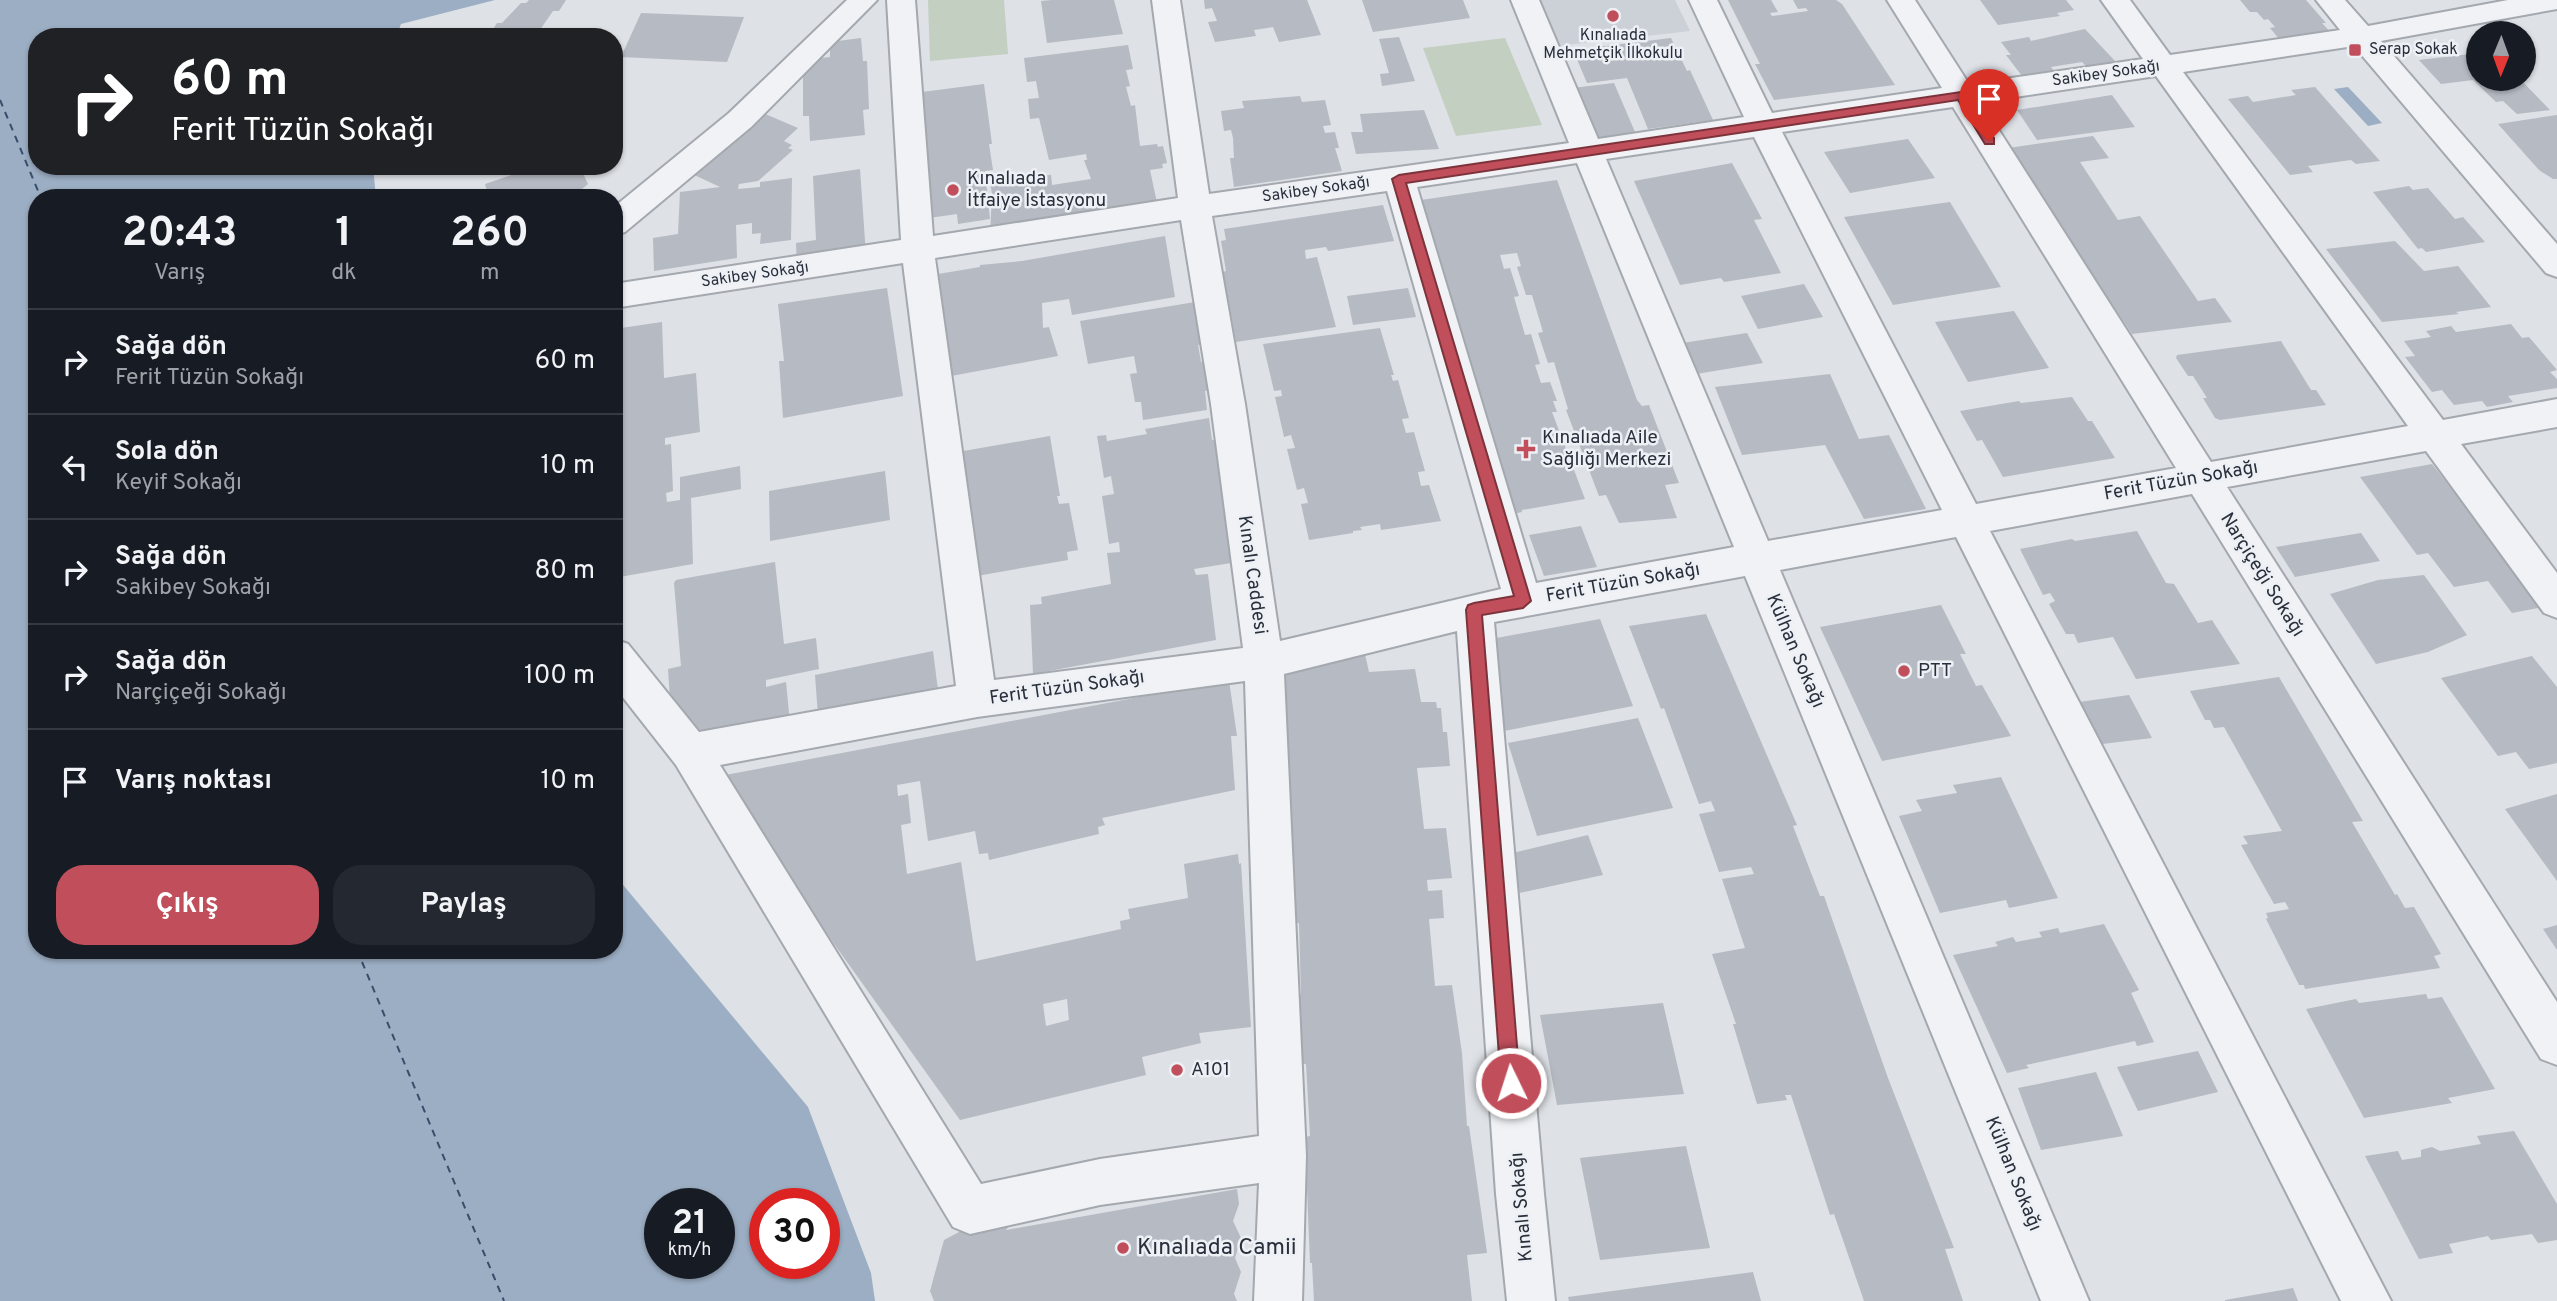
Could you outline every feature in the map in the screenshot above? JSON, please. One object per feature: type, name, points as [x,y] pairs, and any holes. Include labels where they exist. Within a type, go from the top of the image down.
[{"type":"street","points":[[623,217],[740,120],[863,0]]},
{"type":"street","points":[[901,0],[918,251],[977,700]]},
{"type":"street","name":"Kınalı Caddesi","points":[[1166,0],[1195,207],[1228,404],[1264,662],[1283,1156],[1279,1301]]},
{"type":"street","name":"Külhan Sokağı","points":[[1525,0],[2065,1301]]},
{"type":"street","points":[[1703,0],[1763,125],[2367,1301]]},
{"type":"street","name":"Narçiçeği Sokağı","points":[[1901,0],[2557,1044]]},
{"type":"street","points":[[2115,0],[2557,602]]},
{"type":"street","points":[[2330,0],[2557,265]]},
{"type":"street","name":"Sakibey Sokağı","points":[[623,295],[1195,207],[2164,66],[2552,3]]},
{"type":"street","points":[[1399,179],[1523,601]]},
{"type":"street","name":"Ferit Tüzün Sokağı","points":[[690,752],[977,700],[1264,662],[1474,610],[2557,413]]},
{"type":"street","name":"Kınalı Sokağı","points":[[1474,610],[1520,1194],[1531,1301]]},
{"type":"street","points":[[623,667],[690,752],[970,1210],[1100,1182],[1283,1156]]},
{"type":"shaded area","name":"Kınalıada Mehmetçik İlkokulu","points":[[1538,0],[1675,0],[1690,31],[1557,46]]},
{"type":"green space","points":[[928,0],[1004,0],[1008,54],[930,61]]},
{"type":"green space","points":[[1505,38],[1542,125],[1456,136],[1423,48]]},
{"type":"water","points":[[0,0],[495,0],[401,24],[399,28],[28,28],[28,175],[374,175],[375,189],[28,189],[28,959],[623,959],[623,885],[808,1107],[839,1188],[749,1188],[749,1279],[840,1279],[840,1191],[871,1273],[875,1301],[0,1301]]},
{"type":"water","points":[[2348,87],[2382,123],[2368,126],[2334,89]]},
{"type":"building","points":[[529,0],[566,0],[559,11],[553,11],[541,28],[494,28],[521,3]]},
{"type":"building","points":[[1114,0],[1123,34],[1047,43],[1041,1]]},
{"type":"building","points":[[1204,0],[1307,0],[1321,35],[1279,42],[1273,27],[1254,30],[1256,36],[1215,42],[1208,22],[1217,21],[1212,8],[1205,9]]},
{"type":"building","points":[[1362,0],[1463,0],[1470,18],[1373,32]]},
{"type":"building","points":[[1728,0],[1771,0],[1778,12],[1770,13],[1772,16],[1808,11],[1806,8],[1798,9],[1793,0],[1836,0],[1842,4],[1895,85],[1774,100],[1755,64],[1760,64]]},
{"type":"building","points":[[1980,0],[2066,0],[2074,10],[2057,13],[2060,16],[1998,25]]},
{"type":"building","points":[[2240,0],[2306,0],[2332,34],[2280,40],[2270,28],[2275,27],[2268,19],[2264,20],[2257,12],[2250,12]]},
{"type":"building","points":[[641,13],[744,17],[727,62],[623,57]]},
{"type":"building","points":[[2085,29],[2116,62],[2086,66],[2082,62],[2051,67],[2054,71],[2022,76],[2006,55],[2011,55],[2001,42],[2029,37],[2031,41]]},
{"type":"building","points":[[1399,37],[1415,81],[1382,86],[1380,74],[1389,73],[1379,39]]},
{"type":"building","points":[[861,38],[863,61],[867,61],[869,109],[863,110],[865,135],[810,141],[809,116],[803,116],[803,68],[811,67],[811,59],[830,57],[830,42]]},
{"type":"building","points":[[1671,38],[1687,71],[1690,70],[1713,120],[1648,129],[1627,78],[1587,83],[1573,50]]},
{"type":"building","points":[[1128,45],[1133,69],[1126,70],[1130,86],[1126,87],[1131,106],[1135,105],[1140,146],[1163,146],[1167,163],[1162,164],[1163,168],[1150,170],[1159,212],[990,237],[992,179],[1051,175],[1052,185],[1091,179],[1084,160],[1087,160],[1086,154],[1049,160],[1039,118],[1030,119],[1028,99],[1039,98],[1036,81],[1027,82],[1024,58]]},
{"type":"building","points":[[2466,54],[2466,81],[2441,84],[2419,60]]},
{"type":"building","points":[[1614,83],[1635,132],[1589,139],[1564,89]]},
{"type":"building","points":[[984,84],[992,144],[989,144],[993,170],[985,171],[990,219],[958,224],[957,214],[922,219],[914,93]]},
{"type":"building","points":[[2315,87],[2380,161],[2356,164],[2351,160],[2308,166],[2313,172],[2290,175],[2228,99],[2248,96],[2253,102],[2296,95],[2291,90]]},
{"type":"building","points":[[2484,91],[2532,91],[2550,110],[2517,114],[2503,101],[2496,102]]},
{"type":"building","points":[[2112,95],[2135,127],[2037,140],[2017,110]]},
{"type":"building","points":[[1300,96],[1302,102],[1325,100],[1331,125],[1323,126],[1325,133],[1335,132],[1339,148],[1335,148],[1342,171],[1234,187],[1230,158],[1234,158],[1233,138],[1231,130],[1224,131],[1221,111],[1244,108],[1242,101]]},
{"type":"building","points":[[1424,110],[1439,149],[1356,154],[1351,132],[1363,132],[1360,114]]},
{"type":"building","points":[[763,113],[798,128],[784,141],[792,145],[788,148],[793,150],[758,181],[739,184],[738,189],[760,187],[760,182],[792,178],[791,240],[760,244],[761,233],[752,234],[752,223],[736,225],[737,258],[654,271],[653,238],[678,234],[680,192],[720,187],[690,173]]},
{"type":"building","points":[[2557,115],[2557,179],[2553,179],[2539,170],[2498,124]]},
{"type":"building","points":[[2093,136],[2109,158],[2080,162],[2118,220],[2140,216],[2198,301],[2215,298],[2232,322],[2132,334],[2008,148]]},
{"type":"building","points":[[1908,139],[1935,178],[1850,193],[1824,152]]},
{"type":"building","points":[[1732,163],[1762,219],[1754,220],[1781,273],[1724,282],[1721,278],[1680,285],[1634,181]]},
{"type":"building","points":[[860,169],[866,255],[797,267],[796,243],[816,240],[813,176]]},
{"type":"building","points":[[511,175],[584,175],[588,184],[582,189],[486,189],[485,184]]},
{"type":"building","points":[[1557,180],[1637,400],[1642,406],[1649,405],[1679,483],[1665,485],[1677,518],[1619,523],[1606,495],[1599,496],[1566,410],[1568,409],[1554,362],[1548,363],[1538,333],[1543,332],[1532,295],[1526,295],[1517,267],[1521,266],[1517,253],[1500,255],[1504,269],[1510,268],[1519,296],[1514,297],[1525,335],[1531,334],[1540,364],[1535,365],[1541,383],[1550,382],[1557,401],[1553,401],[1557,412],[1552,412],[1585,499],[1507,515],[1421,200]]},
{"type":"building","points":[[2409,186],[2413,190],[2428,188],[2455,219],[2463,217],[2485,242],[2426,252],[2422,248],[2418,249],[2373,192]]},
{"type":"building","points":[[1950,202],[2001,287],[1893,305],[1844,217]]},
{"type":"building","points":[[1383,205],[1394,241],[1328,251],[1326,247],[1305,250],[1306,259],[1317,257],[1336,327],[1236,342],[1223,272],[1226,271],[1221,241],[1226,240],[1224,229]]},
{"type":"building","points":[[1165,236],[1175,297],[1072,315],[1069,299],[1042,303],[1043,328],[1049,327],[1058,356],[946,377],[932,275]]},
{"type":"building","points":[[2395,241],[2424,271],[2458,266],[2491,307],[2456,312],[2459,314],[2382,322],[2326,249]]},
{"type":"building","points":[[1804,284],[1823,317],[1758,329],[1741,296]]},
{"type":"building","points":[[887,288],[903,396],[783,418],[779,361],[784,361],[778,304]]},
{"type":"building","points":[[1408,288],[1416,317],[1353,325],[1347,296]]},
{"type":"building","points":[[1195,302],[1203,344],[1198,345],[1201,362],[1207,362],[1211,390],[1205,391],[1207,410],[1143,420],[1141,402],[1135,402],[1130,374],[1137,373],[1134,356],[1088,364],[1080,321]]},
{"type":"building","points":[[2014,311],[2049,368],[1968,382],[1935,322]]},
{"type":"building","points":[[662,322],[664,378],[696,373],[700,432],[665,438],[665,445],[671,444],[673,491],[666,493],[667,502],[680,500],[680,477],[740,466],[741,489],[691,498],[693,564],[623,576],[623,328]]},
{"type":"building","points":[[2511,324],[2522,338],[2529,337],[2557,370],[2550,372],[2557,379],[2557,388],[2508,396],[2513,402],[2487,407],[2482,401],[2454,405],[2442,390],[2432,392],[2405,357],[2415,356],[2404,341],[2431,337],[2426,331],[2451,326],[2456,332]]},
{"type":"building","points":[[1380,328],[1394,375],[1391,375],[1393,381],[1398,380],[1409,418],[1402,419],[1406,433],[1414,432],[1425,471],[1418,472],[1421,486],[1429,485],[1441,521],[1381,530],[1380,524],[1360,527],[1362,530],[1353,533],[1309,540],[1301,504],[1308,503],[1304,488],[1297,490],[1287,449],[1295,448],[1291,435],[1284,437],[1275,397],[1282,396],[1281,390],[1274,391],[1263,344]]},
{"type":"building","points":[[1747,333],[1763,363],[1690,375],[1676,344]]},
{"type":"building","points":[[2281,341],[2311,390],[2316,390],[2326,405],[2220,420],[2215,418],[2203,398],[2207,398],[2193,376],[2188,376],[2176,358],[2177,355]]},
{"type":"building","points":[[1830,374],[1859,439],[1889,435],[1926,509],[1864,519],[1825,445],[1742,455],[1715,387]]},
{"type":"building","points":[[2072,397],[2088,421],[2092,421],[2115,458],[2003,477],[1982,440],[1977,441],[1960,411],[2019,401],[2021,403]]},
{"type":"building","points":[[1209,418],[1212,440],[1215,440],[1231,563],[1194,569],[1196,575],[1208,574],[1216,640],[1033,674],[1030,605],[1042,604],[1041,597],[1111,584],[1107,553],[1120,552],[1119,542],[1109,544],[1102,496],[1114,494],[1111,476],[1104,478],[1097,436],[1106,435],[1107,441],[1147,434],[1145,429]]},
{"type":"building","points":[[1050,436],[1060,496],[1057,496],[1059,504],[1069,503],[1078,550],[1067,552],[1068,560],[971,577],[952,453]]},
{"type":"building","points":[[2432,464],[2543,607],[2512,613],[2488,581],[2454,587],[2428,553],[2417,555],[2360,477]]},
{"type":"building","points":[[885,471],[890,520],[770,541],[769,491]]},
{"type":"building","points":[[1581,526],[1597,567],[1544,576],[1529,535]]},
{"type":"building","points":[[2137,531],[2166,583],[2174,584],[2198,623],[2212,620],[2240,664],[2136,679],[2113,637],[2078,643],[2074,634],[2066,634],[2049,604],[2055,601],[2050,593],[2043,595],[2020,549]]},
{"type":"building","points":[[2361,533],[2380,561],[2295,577],[2276,547]]},
{"type":"building","points":[[775,562],[784,644],[816,638],[819,669],[766,680],[766,687],[786,682],[790,723],[673,748],[668,669],[681,666],[674,583],[676,580]]},
{"type":"building","points":[[2424,575],[2467,635],[2428,652],[2376,664],[2330,594],[2378,580]]},
{"type":"building","name":"PTT","points":[[1941,605],[1966,654],[1960,654],[1976,686],[1982,685],[2011,736],[1882,761],[1820,627]]},
{"type":"building","points":[[1706,614],[1797,825],[1793,826],[1820,896],[1824,896],[1888,1078],[1954,1248],[1945,1249],[1963,1301],[1864,1301],[1834,1214],[1830,1215],[1791,1095],[1785,1095],[1787,1100],[1757,1104],[1733,1024],[1736,1024],[1712,954],[1745,948],[1722,879],[1754,874],[1751,867],[1719,872],[1699,814],[1715,811],[1711,801],[1699,804],[1664,708],[1661,709],[1629,626]]},
{"type":"building","points":[[1600,619],[1633,706],[1504,731],[1475,642]]},
{"type":"building","points":[[933,651],[938,690],[818,716],[815,675]]},
{"type":"building","points":[[1365,654],[1369,672],[1415,669],[1421,702],[1436,702],[1437,708],[1441,708],[1443,732],[1447,732],[1450,766],[1417,768],[1424,829],[1446,828],[1452,878],[1427,880],[1428,891],[1442,890],[1444,918],[1429,919],[1435,986],[1452,985],[1462,1053],[1467,1126],[1487,1253],[1467,1255],[1472,1301],[1314,1301],[1305,1137],[1310,1136],[1306,1064],[1302,1064],[1299,994],[1299,923],[1295,923],[1288,775],[1274,669]]},
{"type":"building","points":[[2532,656],[2557,687],[2557,763],[2529,769],[2516,752],[2498,756],[2441,678]]},
{"type":"building","points":[[2279,677],[2363,821],[2352,822],[2395,895],[2397,894],[2405,908],[2414,907],[2441,954],[2434,956],[2440,968],[2305,989],[2304,985],[2299,985],[2266,919],[2266,913],[2289,909],[2285,902],[2274,904],[2241,845],[2248,844],[2243,836],[2282,831],[2224,727],[2214,728],[2210,720],[2205,720],[2190,691]]},
{"type":"building","points":[[1229,680],[1237,736],[1231,736],[1235,790],[1102,818],[1105,825],[1098,827],[1099,834],[989,860],[988,853],[979,854],[975,831],[928,841],[920,781],[897,785],[898,796],[908,794],[911,823],[901,825],[907,874],[961,862],[976,961],[1121,929],[1120,921],[1130,919],[1128,909],[1188,898],[1184,864],[1238,854],[1239,864],[1241,863],[1251,1027],[1199,1033],[1201,1043],[1142,1057],[1146,1075],[960,1120],[802,899],[720,776]],"holes":[[[1067,999],[1069,1020],[1046,1026],[1043,1004]]]},
{"type":"building","points":[[2129,695],[2152,738],[2094,745],[2072,703]]},
{"type":"building","points":[[1638,718],[1673,808],[1537,836],[1508,743]]},
{"type":"building","points":[[2001,777],[2058,898],[2009,908],[2006,900],[1940,913],[1899,816],[1922,811],[1916,800],[1957,793],[1953,785]]},
{"type":"building","points":[[2557,794],[2557,881],[2505,809]]},
{"type":"building","points":[[1588,835],[1603,875],[1519,893],[1500,856]]},
{"type":"building","points":[[2104,924],[2139,990],[2131,993],[2154,1042],[2137,1046],[2135,1041],[2026,1065],[2029,1068],[2007,1073],[1953,955],[1998,946],[1995,942],[2013,937],[2016,942],[2042,937],[2039,932],[2058,928],[2060,933]]},
{"type":"building","points":[[2557,925],[2557,950],[2543,929]]},
{"type":"building","points":[[2426,994],[2428,999],[2442,997],[2495,1089],[2448,1098],[2452,1103],[2364,1118],[2306,1009],[2356,999],[2359,1003]]},
{"type":"building","points":[[1663,1003],[1684,1094],[1557,1105],[1540,1015]]},
{"type":"building","points":[[2198,1051],[2218,1092],[2138,1111],[2117,1067]]},
{"type":"building","points":[[2096,1072],[2123,1136],[2041,1150],[2018,1088]]},
{"type":"building","points":[[2514,1131],[2557,1204],[2557,1240],[2538,1243],[2532,1234],[2491,1240],[2488,1236],[2449,1244],[2453,1253],[2419,1259],[2365,1156],[2398,1151],[2402,1160],[2421,1157],[2421,1150],[2424,1149],[2432,1147],[2440,1151],[2481,1144],[2477,1136]]},
{"type":"building","points":[[1686,1146],[1710,1248],[1600,1260],[1580,1158]]},
{"type":"building","name":"Kınalıada Camii","points":[[1237,1189],[1239,1204],[1233,1221],[1241,1238],[1235,1258],[1241,1272],[1234,1294],[1237,1301],[934,1301],[930,1291],[944,1240],[961,1231],[1007,1220],[1009,1226],[1006,1230]]},
{"type":"building","points":[[1753,1272],[1761,1301],[1569,1301],[1568,1297]]},
{"type":"building","points":[[2293,1288],[2298,1301],[2225,1301],[2225,1300]]},
{"type":"ferry route","points":[[0,100],[28,167]]},
{"type":"ferry route","points":[[31,175],[37,189]]},
{"type":"ferry route","points":[[361,959],[504,1301]]},
{"type":"place","name":"Kınalıada Mehmetçik İlkokulu","points":[[1613,16]]},
{"type":"place","name":"Serap Sokak","points":[[2355,50]]},
{"type":"place","name":"Kınalıada İtfaiye İstasyonu","points":[[953,190]]},
{"type":"place","name":"Kınalıada Aile Sağlığı Merkezi","points":[[1526,449]]},
{"type":"place","name":"PTT","points":[[1904,671]]},
{"type":"place","name":"A101","points":[[1177,1070]]},
{"type":"place","name":"Kınalıada Camii","points":[[1123,1248]]},
{"type":"route","points":[[1511,1083],[1474,610],[1523,601],[1399,179],[1961,96],[1989,141]]}]
